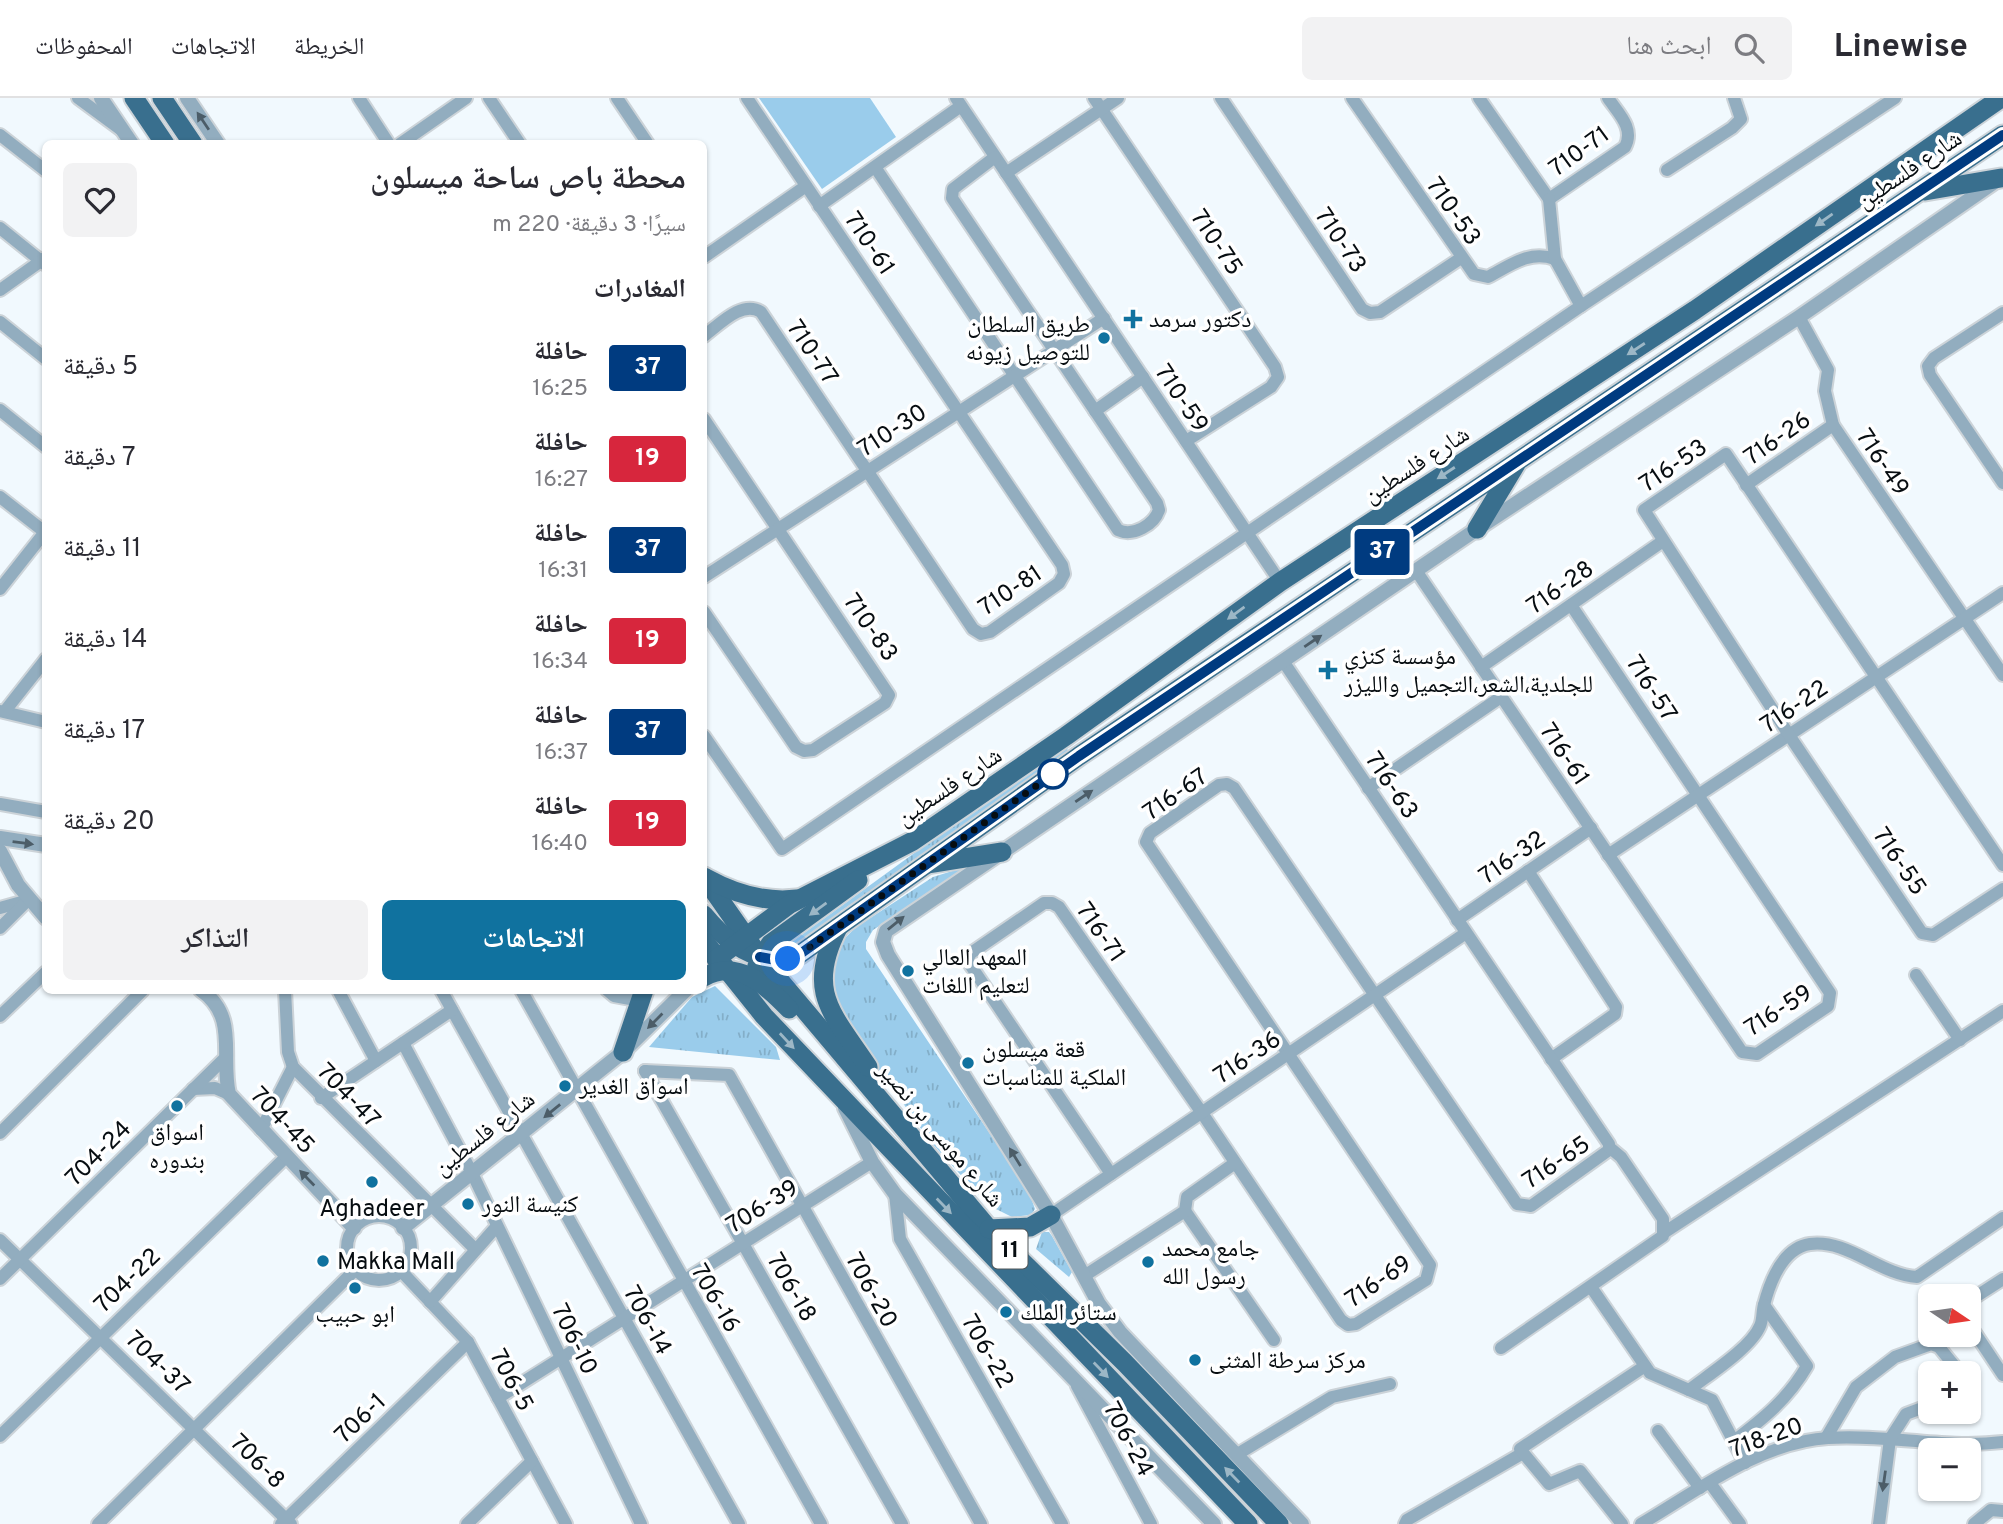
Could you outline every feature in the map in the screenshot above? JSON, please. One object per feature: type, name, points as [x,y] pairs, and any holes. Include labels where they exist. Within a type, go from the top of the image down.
[{"type":"main road","points":[[134,98],[162,140]]},
{"type":"main road","points":[[162,98],[190,140]]},
{"type":"main road","name":"شارع فلسطين","points":[[712,970],[739,940],[802,898],[913,841],[1066,736],[1280,582],[1695,310],[1982,105],[2001,98]]},
{"type":"main road","name":"شارع فلسطين","points":[[760,957],[776,960],[800,954],[923,864],[1079,756],[1736,317],[2003,135]]},
{"type":"main road","points":[[1917,193],[2002,177]]},
{"type":"main road","points":[[1720,292],[1724,309],[1736,317]]},
{"type":"main road","points":[[1695,310],[1706,317],[1709,334]]},
{"type":"main road","points":[[1477,529],[1517,462]]},
{"type":"main road","points":[[1066,736],[1079,756]]},
{"type":"main road","points":[[764,1016],[753,976],[760,957],[770,944],[913,841]]},
{"type":"main road","points":[[923,864],[1002,852]]},
{"type":"main road","points":[[707,878],[750,897],[782,901],[802,898]]},
{"type":"main road","name":"شارع موسى بن نصير","points":[[707,882],[739,940],[760,957],[989,1229],[1125,1363],[1279,1524]]},
{"type":"main road","points":[[707,917],[739,940]]},
{"type":"main road","points":[[841,923],[824,961],[826,1004],[914,1139]]},
{"type":"main road","name":"شارع موسى بن نصير","points":[[707,952],[712,970],[764,1016],[1248,1524]]},
{"type":"main road","points":[[712,970],[753,976],[764,983],[914,1139]]},
{"type":"main road","points":[[624,1052],[643,996]]},
{"type":"main road","points":[[989,1229],[1030,1227],[1051,1215]]},
{"type":"main road","points":[[1024,1263],[1023,1251],[1030,1227]]},
{"type":"street","points":[[78,98],[128,138]]},
{"type":"street","points":[[101,98],[128,138]]},
{"type":"street","points":[[187,98],[215,140]]},
{"type":"street","points":[[359,98],[386,140]]},
{"type":"street","points":[[406,140],[466,98]]},
{"type":"street","points":[[489,98],[517,140]]},
{"type":"street","points":[[617,98],[645,140]]},
{"type":"street","name":"710-61","points":[[747,98],[959,412]]},
{"type":"street","points":[[1006,173],[1098,104],[1118,98]]},
{"type":"street","name":"710-73","points":[[1221,98],[1362,309],[1370,313],[1380,312],[1461,258]]},
{"type":"street","name":"710-53","points":[[1352,98],[1461,258],[1480,277],[1488,277],[1530,255],[1541,254],[1555,259]]},
{"type":"street","name":"710-71","points":[[1479,98],[1549,199],[1625,146],[1630,139],[1629,129],[1608,98]]},
{"type":"street","points":[[1667,170],[1732,128],[1741,119],[1734,98]]},
{"type":"street","points":[[707,740],[782,849],[1581,306],[1895,98]]},
{"type":"street","points":[[819,206],[875,167],[958,102]]},
{"type":"street","name":"710-59","points":[[958,102],[1280,582]]},
{"type":"street","name":"710-75","points":[[1098,104],[1275,367],[1278,377],[1271,387],[1186,441]]},
{"type":"street","points":[[0,135],[42,169]]},
{"type":"street","points":[[875,167],[1118,530],[1124,533],[1137,530],[1156,519],[1159,510],[1157,503],[952,198],[953,189],[995,157]]},
{"type":"street","points":[[1302,1524],[1119,1332],[1084,1276],[1051,1215],[887,955],[883,942],[886,931],[894,922],[1002,852],[1477,529],[1799,317],[2002,177]]},
{"type":"street","points":[[707,255],[806,186]]},
{"type":"street","points":[[1549,199],[1555,259],[1581,306]]},
{"type":"street","points":[[0,228],[42,260]]},
{"type":"street","points":[[0,290],[42,262]]},
{"type":"street","name":"710-77","points":[[707,333],[743,308],[753,307],[761,312],[868,471]]},
{"type":"street","points":[[2003,313],[1934,358],[1928,366],[1930,375],[2003,482]]},
{"type":"street","name":"716-49","points":[[1799,317],[1828,370],[1825,391],[1833,425],[2003,675]]},
{"type":"street","name":"710-30","points":[[707,576],[1104,318]]},
{"type":"street","points":[[0,322],[42,356]]},
{"type":"street","points":[[1095,411],[1143,377]]},
{"type":"street","points":[[0,410],[42,444]]},
{"type":"street","name":"710-81","points":[[868,471],[973,629],[981,634],[990,632],[1059,583],[1064,574],[1062,565],[959,412]]},
{"type":"street","points":[[707,424],[777,530]]},
{"type":"street","name":"716-26","points":[[1746,485],[1833,425]]},
{"type":"street","name":"716-53","points":[[1789,735],[1644,510],[1726,454],[1876,677]]},
{"type":"street","points":[[0,497],[42,530]]},
{"type":"street","name":"710-83","points":[[707,615],[796,747],[804,751],[813,750],[885,703],[890,695],[886,687],[777,530]]},
{"type":"street","points":[[0,589],[42,536]]},
{"type":"street","name":"716-28","points":[[1481,667],[1663,541]]},
{"type":"street","name":"716-61","points":[[1417,572],[1608,855]]},
{"type":"street","name":"716-22","points":[[1608,855],[2003,593]]},
{"type":"street","name":"716-57","points":[[1571,605],[1697,796]]},
{"type":"street","name":"716-63","points":[[1283,661],[1466,933]]},
{"type":"street","points":[[42,664],[2,711],[42,721]]},
{"type":"street","points":[[1876,677],[2003,865]]},
{"type":"street","points":[[1368,788],[1502,697]]},
{"type":"street","name":"716-55","points":[[1789,735],[1922,933],[1933,935],[2003,889]]},
{"type":"street","name":"716-67","points":[[1288,1054],[1146,842],[1150,833],[1219,785],[1227,784],[1234,788],[1374,996]]},
{"type":"street","name":"716-59","points":[[1608,855],[1742,1052],[1756,1054],[1828,1006],[1830,993],[1697,796]]},
{"type":"street","points":[[0,804],[42,811]]},
{"type":"street","name":"716-32","points":[[1457,920],[1591,828]]},
{"type":"street","points":[[0,838],[42,844]]},
{"type":"street","points":[[0,851],[28,900],[42,914]]},
{"type":"street","points":[[1528,871],[1616,1007],[1615,1014],[1551,1059]]},
{"type":"street","points":[[0,908],[28,900]]},
{"type":"street","points":[[0,928],[28,900]]},
{"type":"street","name":"716-71","points":[[1111,1174],[967,960],[971,953],[1044,903],[1059,907],[1202,1113]]},
{"type":"street","name":"716-36","points":[[1051,1215],[1466,933]]},
{"type":"street","name":"716-65","points":[[1374,996],[1517,1204],[1531,1206],[1608,1153],[1609,1147],[1466,933]]},
{"type":"street","points":[[1916,975],[1959,1040]]},
{"type":"street","points":[[0,1016],[42,976]]},
{"type":"street","points":[[0,1133],[139,994]]},
{"type":"street","name":"704-45","points":[[205,994],[218,1006],[224,1018],[227,1031],[229,1094],[354,1228]]},
{"type":"street","name":"704-47","points":[[285,994],[288,1052],[293,1067],[475,1250]]},
{"type":"street","points":[[340,994],[376,1061]]},
{"type":"street","name":"706-14","points":[[443,994],[739,1524]]},
{"type":"street","name":"706-16","points":[[523,994],[682,1281],[821,1524]]},
{"type":"street","name":"شارع فلسطين","points":[[403,1228],[624,1052],[682,994]]},
{"type":"street","points":[[321,1098],[452,1010]]},
{"type":"street","points":[[1501,1348],[1657,1242],[1665,1232],[2003,1011]]},
{"type":"street","name":"706-10","points":[[403,1043],[472,1173],[641,1524]]},
{"type":"street","name":"716-69","points":[[1202,1113],[1340,1320],[1348,1325],[1356,1324],[1426,1280],[1430,1265],[1288,1054]]},
{"type":"street","name":"704-24","points":[[0,1279],[226,1057]]},
{"type":"street","points":[[261,1130],[293,1067]]},
{"type":"street","name":"706-20","points":[[645,1071],[729,1075],[981,1524]]},
{"type":"street","name":"706-18","points":[[645,1071],[902,1524]]},
{"type":"street","points":[[192,1089],[215,1088],[229,1094]]},
{"type":"street","points":[[838,1095],[872,1162],[895,1194],[1214,1524]]},
{"type":"street","points":[[1609,1147],[1621,1157],[1663,1219],[1665,1232]]},
{"type":"street","name":"704-22","points":[[0,1436],[100,1335],[286,1157]]},
{"type":"street","name":"706-39","points":[[498,1398],[872,1162]]},
{"type":"street","points":[[1235,1163],[1187,1197],[1185,1211],[1274,1340]]},
{"type":"street","name":"706-22","points":[[895,1194],[900,1239],[1062,1524]]},
{"type":"street","points":[[1084,1276],[1185,1211]]},
{"type":"street","points":[[375,1216],[387,1217],[403,1228],[410,1242],[410,1252],[401,1271],[386,1279],[376,1280],[355,1270],[347,1252],[354,1228],[363,1220],[375,1216]]},
{"type":"street","points":[[1689,1390],[1749,1342],[1760,1326],[1764,1305],[1778,1268],[1790,1255],[1809,1244],[1829,1245],[1889,1272],[1917,1276],[2003,1218]]},
{"type":"street","points":[[430,1302],[498,1226]]},
{"type":"street","name":"704-37","points":[[0,1240],[195,1427]]},
{"type":"street","points":[[98,1524],[355,1270]]},
{"type":"street","name":"706-5","points":[[401,1271],[468,1342],[566,1524]]},
{"type":"street","points":[[1981,1293],[2003,1279]]},
{"type":"street","points":[[1591,1287],[1646,1366],[1658,1378],[1712,1400],[1745,1464]]},
{"type":"street","points":[[1734,1441],[1775,1409],[1795,1386],[1807,1366],[1764,1305]]},
{"type":"street","name":"706-1","points":[[286,1522],[468,1342]]},
{"type":"street","points":[[1981,1342],[2003,1375]]},
{"type":"street","points":[[1826,1438],[1856,1387],[1895,1357],[1931,1344],[1939,1347],[1950,1361]]},
{"type":"street","points":[[1622,1524],[1580,1471],[1549,1484],[1520,1449],[1646,1366]]},
{"type":"street","name":"706-24","points":[[1070,1374],[1151,1524]]},
{"type":"street","points":[[1236,1455],[1332,1397],[1390,1384]]},
{"type":"street","points":[[1879,1524],[1890,1439],[1906,1414],[1918,1410]]},
{"type":"street","name":"706-8","points":[[195,1427],[286,1522]]},
{"type":"street","points":[[1658,1431],[1740,1524]]},
{"type":"street","name":"718-20","points":[[1646,1523],[1705,1485],[1745,1464],[1793,1444],[1826,1438],[1890,1439],[1941,1446],[2003,1442]]},
{"type":"street","points":[[1405,1524],[1407,1520],[1523,1453]]},
{"type":"street","points":[[467,1524],[532,1461]]},
{"type":"street","points":[[1974,1524],[1991,1510],[2003,1511]]},
{"type":"green space","points":[[759,98],[870,98],[896,137],[822,189]]},
{"type":"green space","points":[[1066,743],[1069,756],[841,911],[805,942],[778,952]]},
{"type":"green space","points":[[962,868],[959,874],[873,930],[866,942],[866,949],[1029,1192],[1035,1209],[1031,1215],[1012,1217],[988,1205],[929,1140],[842,1017],[831,981],[832,967],[841,942],[855,928],[933,877]]},
{"type":"green space","points":[[715,986],[776,1047],[780,1060],[649,1047],[692,997],[707,994],[707,990]]},
{"type":"green space","points":[[1042,1232],[1049,1232],[1052,1236],[1072,1272],[1069,1277],[1036,1249]]},
{"type":"bus line","name":"37","points":[[760,957],[776,960],[800,954],[923,864],[1079,756],[1736,317],[2003,135]]},
{"type":"place","name":"دكتور سرمد","points":[[1133,319]]},
{"type":"place","name":"طريق السلطان للتوصيل زيونه","points":[[1104,338]]},
{"type":"place","name":"مؤسسة كنزي للجلدية،الشعر،التجميل والليزر","points":[[1328,670]]},
{"type":"place","name":"المعهد العالي لتعليم اللغات","points":[[908,971]]},
{"type":"place","name":"قعة ميسلون الملكية للمناسبات","points":[[968,1063]]},
{"type":"place","name":"اسواق الغدير","points":[[565,1086]]},
{"type":"place","name":"اسواق بندوره","points":[[177,1106]]},
{"type":"place","name":"Aghadeer","points":[[372,1182]]},
{"type":"place","name":"كنيسة النور","points":[[468,1204]]},
{"type":"place","name":"Makka Mall","points":[[323,1261]]},
{"type":"place","name":"جامع محمد رسول الله","points":[[1148,1262]]},
{"type":"place","name":"ابو حبيب","points":[[355,1288]]},
{"type":"place","name":"ستائر الملك","points":[[1006,1312]]},
{"type":"place","name":"مركز سرطة المثنى","points":[[1195,1360]]},
{"type":"route","points":[[788,959],[800,954],[1057,771],[1053,774]]}]
